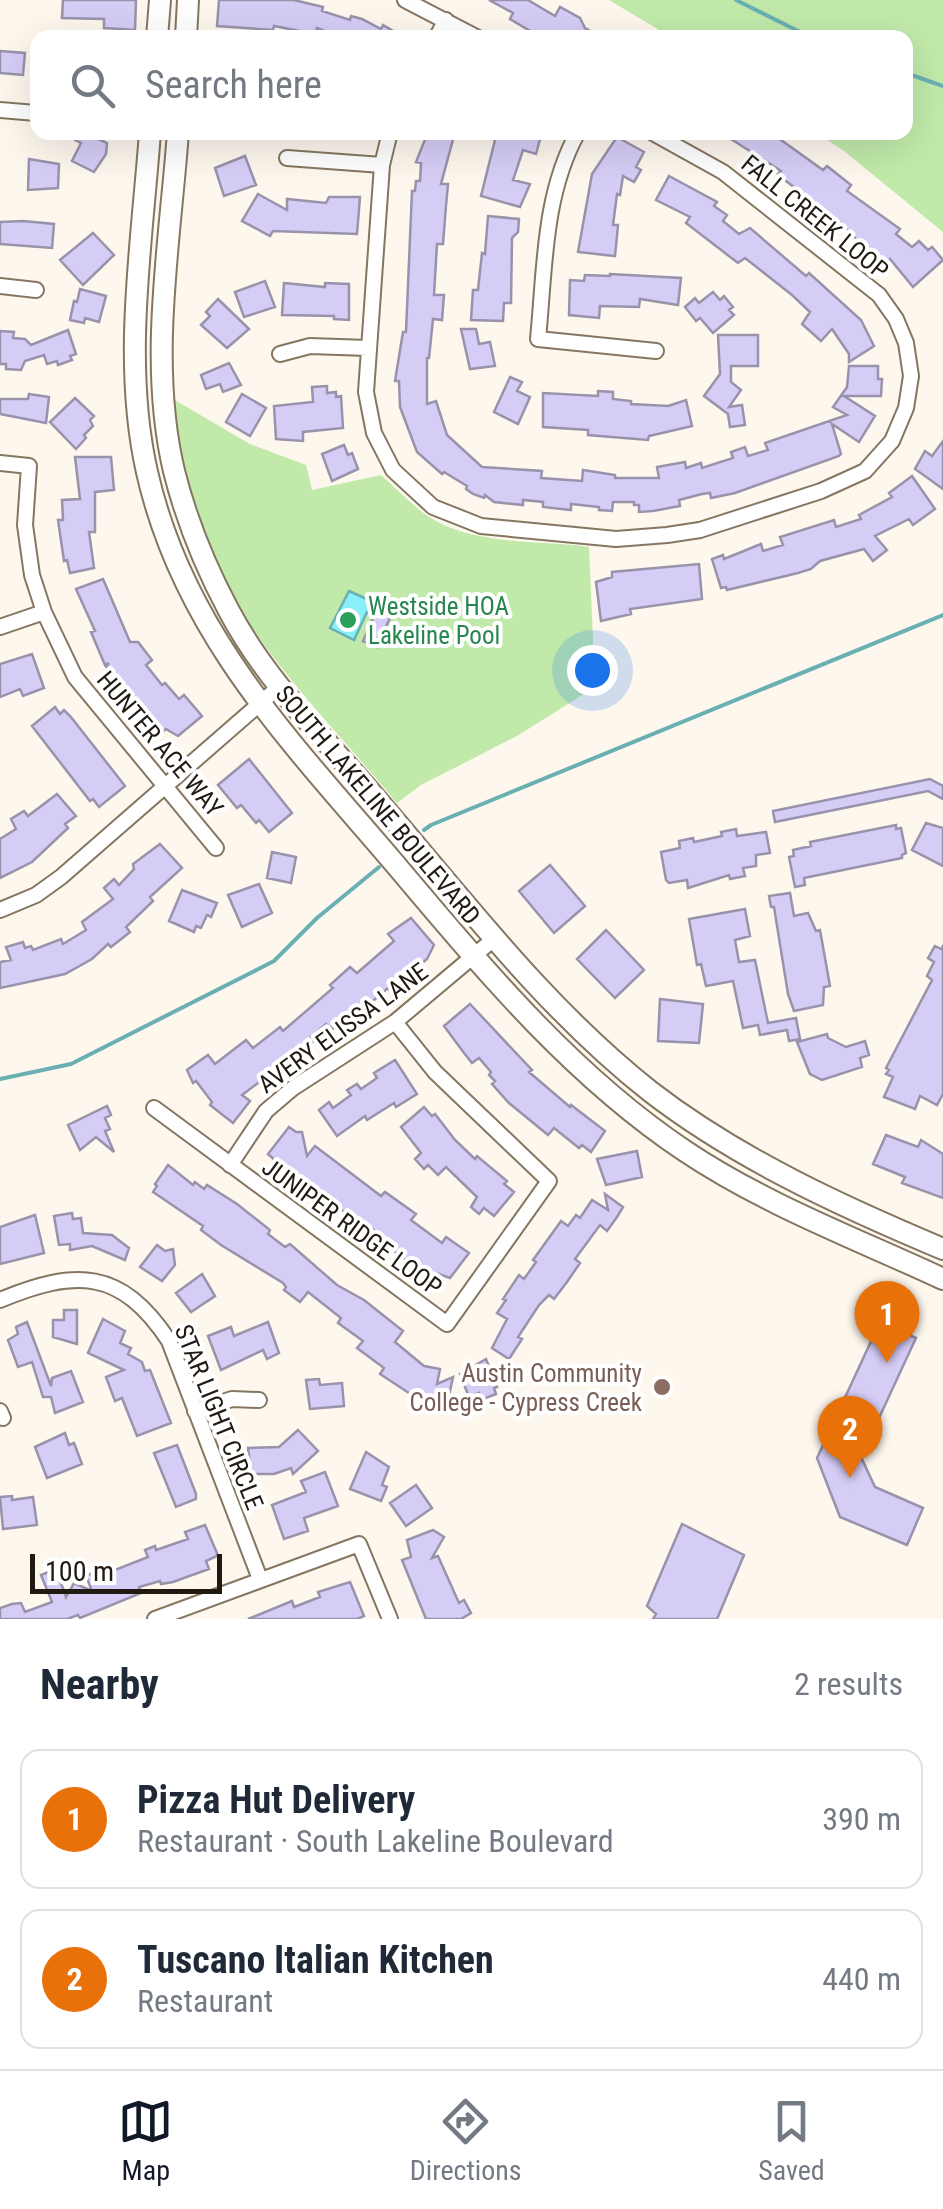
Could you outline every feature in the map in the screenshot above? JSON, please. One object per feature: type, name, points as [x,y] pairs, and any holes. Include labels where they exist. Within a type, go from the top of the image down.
[{"type":"main road","points":[[158,30],[160,0]]},
{"type":"main road","points":[[186,30],[188,0]]},
{"type":"main road","name":"SOUTH LAKELINE BOULEVARD","points":[[149,140],[135,351],[146,471],[172,556],[194,603],[260,706],[473,956],[574,1063],[686,1152],[808,1218],[943,1278]]},
{"type":"main road","name":"SOUTH LAKELINE BOULEVARD","points":[[177,140],[163,371],[174,471],[198,545],[230,613],[280,686],[575,1026],[651,1092],[765,1164],[943,1249]]},
{"type":"street","points":[[405,0],[464,30]]},
{"type":"street","points":[[440,30],[446,20]]},
{"type":"street","points":[[0,110],[30,112]]},
{"type":"street","name":"FALL CREEK LOOP","points":[[388,140],[382,165],[366,392],[374,433],[393,470],[433,507],[480,526],[616,539],[700,530],[865,471],[892,441],[906,408],[911,376],[906,343],[896,319],[878,295],[754,194],[665,140]]},
{"type":"street","points":[[574,140],[551,201],[538,339],[656,351]]},
{"type":"street","points":[[287,158],[382,165]]},
{"type":"street","points":[[0,286],[36,290]]},
{"type":"street","points":[[280,354],[310,346],[368,348]]},
{"type":"street","name":"HUNTER ACE WAY","points":[[0,462],[29,466],[25,525],[32,575],[44,612],[75,676],[216,848]]},
{"type":"street","points":[[0,627],[44,612]]},
{"type":"street","points":[[0,910],[36,895],[61,877],[280,686]]},
{"type":"street","name":"AVERY ELISSA LANE","points":[[230,1166],[266,1111],[293,1088],[395,1022],[495,938]]},
{"type":"street","name":"JUNIPER RIDGE LOOP","points":[[154,1108],[447,1324],[549,1181],[435,1072],[395,1022]]},
{"type":"street","name":"STAR LIGHT CIRCLE","points":[[0,1300],[43,1282],[89,1280],[119,1289],[150,1312],[169,1341],[260,1579]]},
{"type":"street","points":[[195,1411],[232,1399],[259,1400]]},
{"type":"street","points":[[155,1619],[359,1544],[390,1619]]},
{"type":"green space","points":[[609,0],[943,0],[943,232],[828,140],[913,140],[913,30],[659,30]]},
{"type":"green space","points":[[173,399],[250,444],[306,465],[312,490],[381,475],[422,512],[460,531],[502,540],[589,547],[595,687],[517,736],[421,785],[397,803],[273,657],[224,582],[185,479]]},
{"type":"water","name":"Westside HOA Lakeline Pool","points":[[349,591],[376,603],[371,613],[367,612],[354,640],[330,628]]},
{"type":"building","points":[[63,0],[136,0],[135,30],[104,28],[104,19],[62,18]]},
{"type":"building","points":[[219,0],[294,0],[391,30],[294,30],[274,26],[273,30],[217,26]]},
{"type":"building","points":[[489,0],[528,0],[555,16],[560,7],[580,18],[589,30],[529,30],[510,19],[513,13]]},
{"type":"building","points":[[0,51],[25,53],[23,75],[0,73]]},
{"type":"building","points":[[75,140],[107,143],[106,154],[94,172],[72,161],[81,143]]},
{"type":"building","points":[[425,140],[453,140],[441,184],[448,184],[443,244],[437,244],[434,295],[444,295],[442,320],[433,319],[427,358],[427,404],[436,401],[447,435],[482,467],[542,471],[541,478],[582,481],[583,470],[615,478],[659,478],[657,467],[685,462],[686,468],[701,463],[702,468],[733,458],[731,452],[745,447],[748,456],[768,450],[765,443],[847,415],[833,407],[847,387],[849,366],[878,366],[881,396],[844,396],[875,416],[859,442],[832,424],[839,456],[735,493],[711,498],[710,493],[702,494],[679,500],[680,506],[639,512],[639,505],[634,502],[613,502],[612,511],[571,504],[571,510],[543,507],[543,502],[494,502],[485,495],[484,498],[473,494],[417,452],[400,407],[399,381],[395,381],[406,332],[412,191],[416,181],[420,181],[421,163],[416,162]]},
{"type":"building","points":[[495,140],[540,140],[536,154],[523,150],[513,180],[530,184],[520,207],[481,196]]},
{"type":"building","points":[[615,140],[644,152],[634,182],[623,176],[620,195],[617,194],[615,256],[578,252],[592,174]]},
{"type":"building","points":[[733,140],[781,140],[823,170],[827,166],[851,185],[847,191],[900,229],[896,234],[912,247],[919,241],[928,250],[932,247],[943,260],[913,287],[890,259],[887,263],[861,244],[839,221],[778,174],[781,171]]},
{"type":"building","points":[[245,156],[256,185],[224,196],[215,168]]},
{"type":"building","points":[[29,159],[59,164],[58,188],[28,190]]},
{"type":"building","points":[[669,176],[717,202],[714,206],[727,215],[723,221],[739,234],[750,228],[806,276],[809,273],[861,320],[874,346],[849,362],[849,354],[832,329],[821,341],[802,324],[810,312],[792,295],[745,258],[738,263],[686,223],[690,217],[656,200]]},
{"type":"building","points":[[258,194],[287,210],[287,199],[326,203],[329,197],[360,197],[357,234],[273,231],[270,236],[242,221]]},
{"type":"building","points":[[488,216],[519,219],[518,232],[512,238],[511,303],[504,303],[503,321],[471,320],[473,290],[478,290],[482,253],[485,254]]},
{"type":"building","points":[[0,222],[54,224],[52,248],[0,244]]},
{"type":"building","points":[[93,233],[114,255],[83,285],[60,260]]},
{"type":"building","points":[[585,275],[681,278],[678,305],[640,299],[639,307],[600,306],[599,318],[569,315],[570,280],[584,281]]},
{"type":"building","points":[[265,281],[275,307],[244,317],[235,292]]},
{"type":"building","points":[[284,283],[325,287],[325,283],[349,284],[349,320],[282,315]]},
{"type":"building","points":[[80,289],[106,296],[99,322],[85,318],[84,323],[70,320]]},
{"type":"building","points":[[713,292],[720,300],[724,296],[734,315],[713,333],[685,307],[695,298],[699,303]]},
{"type":"building","points":[[218,299],[249,329],[227,348],[201,325]]},
{"type":"building","points":[[461,329],[476,329],[479,344],[490,342],[495,366],[470,369]]},
{"type":"building","points":[[68,330],[76,354],[70,356],[72,360],[47,364],[44,355],[25,361],[21,370],[6,369],[6,364],[0,364],[0,331],[14,332],[13,338],[25,339],[31,345]]},
{"type":"building","points":[[718,335],[758,335],[758,366],[731,366],[731,382],[741,390],[729,407],[742,405],[745,425],[730,427],[728,414],[704,396],[720,374]]},
{"type":"building","points":[[229,363],[241,385],[223,392],[220,384],[206,389],[201,375]]},
{"type":"building","points":[[510,377],[522,382],[517,391],[530,397],[518,424],[494,412]]},
{"type":"building","points":[[327,386],[327,393],[341,396],[343,428],[303,432],[303,441],[276,439],[274,406],[313,402],[312,387]]},
{"type":"building","points":[[598,391],[613,392],[613,399],[631,404],[668,406],[686,400],[692,426],[649,436],[648,440],[543,427],[543,393],[598,396]]},
{"type":"building","points":[[29,394],[49,397],[46,423],[0,414],[0,399],[28,399]]},
{"type":"building","points":[[242,394],[266,408],[250,436],[226,422]]},
{"type":"building","points":[[75,398],[94,416],[90,420],[93,426],[76,449],[50,422]]},
{"type":"building","points":[[943,441],[943,489],[915,469],[925,451],[932,456]]},
{"type":"building","points":[[344,445],[358,469],[332,481],[322,454]]},
{"type":"building","points":[[75,457],[111,457],[114,490],[95,492],[95,532],[89,532],[94,568],[70,573],[67,560],[64,561],[58,520],[63,520],[62,500],[80,499]]},
{"type":"building","points":[[912,476],[935,509],[913,525],[909,519],[875,536],[887,550],[873,561],[864,549],[820,561],[798,573],[727,590],[721,588],[712,559],[723,555],[724,559],[761,544],[763,551],[783,545],[780,537],[834,520],[836,527],[861,519],[859,515],[892,497],[889,493]]},
{"type":"building","points":[[699,564],[702,599],[630,609],[631,614],[601,621],[596,582],[612,577],[612,572]]},
{"type":"building","points":[[103,579],[130,642],[138,642],[152,660],[146,665],[162,685],[165,683],[179,699],[184,695],[202,716],[178,736],[166,729],[161,733],[108,670],[109,663],[105,665],[76,589]]},
{"type":"building","points":[[379,605],[393,611],[377,647],[363,641]]},
{"type":"building","points":[[32,654],[44,688],[23,696],[20,689],[0,697],[0,664]]},
{"type":"building","points":[[55,707],[60,714],[64,710],[71,717],[125,786],[99,807],[93,799],[90,801],[32,726]]},
{"type":"building","points":[[249,759],[292,813],[269,832],[241,805],[237,808],[218,785]]},
{"type":"building","points":[[930,779],[943,786],[943,799],[928,791],[775,822],[773,811]]},
{"type":"building","points":[[57,794],[76,816],[65,824],[68,828],[32,862],[0,878],[0,839],[16,829],[11,819],[24,811],[28,816]]},
{"type":"building","points":[[926,823],[943,828],[943,866],[912,850]]},
{"type":"building","points":[[896,825],[896,829],[901,828],[906,853],[902,858],[804,878],[805,885],[795,887],[789,857],[794,856],[793,850],[811,846],[810,842]]},
{"type":"building","points":[[736,829],[737,836],[766,832],[770,853],[756,855],[756,866],[743,868],[745,876],[730,879],[729,875],[688,888],[687,880],[666,880],[661,852],[680,848],[679,841],[693,838],[694,842]]},
{"type":"building","points":[[160,844],[182,868],[150,897],[153,901],[126,927],[130,932],[65,974],[0,988],[0,962],[11,960],[6,947],[23,942],[25,948],[31,946],[33,950],[61,939],[63,944],[86,930],[82,922],[113,899],[104,888],[114,879],[119,885],[134,869],[133,864]]},
{"type":"building","points":[[272,852],[296,857],[291,883],[267,878]]},
{"type":"building","points":[[550,865],[585,906],[554,933],[519,891]]},
{"type":"building","points":[[259,884],[272,913],[242,927],[228,895]]},
{"type":"building","points":[[182,890],[217,903],[211,917],[207,915],[201,928],[196,926],[194,932],[169,921]]},
{"type":"building","points":[[790,893],[794,916],[808,913],[816,931],[820,930],[830,986],[824,987],[823,1005],[794,1011],[769,896]]},
{"type":"building","points":[[745,909],[750,936],[735,940],[739,962],[755,960],[768,1023],[796,1018],[800,1039],[789,1041],[787,1030],[760,1035],[758,1025],[743,1028],[733,981],[706,986],[701,964],[697,965],[689,919]]},
{"type":"building","points":[[411,918],[434,945],[427,959],[398,978],[402,982],[391,992],[388,988],[333,1029],[326,1024],[311,1037],[314,1041],[242,1095],[250,1101],[233,1123],[210,1105],[212,1102],[196,1081],[193,1083],[187,1070],[208,1055],[215,1064],[246,1040],[253,1048],[280,1027],[283,1031],[333,988],[330,985],[350,967],[357,973],[394,941],[388,934]]},
{"type":"building","points":[[606,930],[644,970],[615,998],[577,959]]},
{"type":"building","points":[[935,946],[943,946],[943,1094],[937,1105],[920,1096],[915,1109],[884,1097],[893,1077],[886,1074],[886,1068],[932,980],[927,976],[934,962],[928,958]]},
{"type":"building","points":[[660,999],[703,1004],[699,1043],[658,1041]]},
{"type":"building","points":[[470,1004],[532,1070],[529,1072],[605,1131],[591,1152],[582,1145],[579,1148],[554,1128],[548,1135],[509,1103],[492,1084],[495,1081],[489,1075],[491,1072],[479,1058],[472,1063],[444,1026]]},
{"type":"building","points":[[827,1034],[846,1047],[865,1041],[869,1055],[860,1058],[862,1067],[822,1080],[810,1074],[797,1042]]},
{"type":"building","points":[[395,1060],[417,1094],[367,1120],[365,1116],[337,1136],[319,1110],[329,1102],[333,1108],[351,1095],[347,1090],[357,1084],[361,1089],[377,1078],[374,1073]]},
{"type":"building","points":[[107,1106],[111,1115],[105,1118],[110,1129],[105,1131],[114,1152],[96,1137],[80,1150],[68,1125]]},
{"type":"building","points":[[424,1107],[475,1159],[477,1156],[507,1181],[504,1184],[514,1192],[494,1216],[484,1208],[479,1214],[471,1207],[477,1197],[446,1167],[438,1175],[428,1165],[424,1169],[415,1159],[421,1153],[401,1127]]},
{"type":"building","points":[[289,1127],[302,1132],[307,1156],[315,1146],[381,1196],[385,1192],[416,1214],[411,1220],[442,1243],[446,1237],[469,1253],[450,1278],[436,1273],[431,1279],[381,1241],[379,1233],[340,1209],[268,1154]]},
{"type":"building","points":[[886,1135],[918,1147],[921,1140],[943,1154],[943,1198],[902,1183],[905,1177],[873,1164]]},
{"type":"building","points":[[637,1151],[642,1177],[606,1185],[597,1159]]},
{"type":"building","points":[[168,1165],[193,1185],[195,1182],[204,1189],[207,1185],[237,1204],[270,1230],[268,1234],[285,1247],[290,1244],[337,1285],[364,1300],[403,1331],[395,1342],[424,1366],[440,1369],[437,1384],[453,1377],[446,1410],[412,1408],[415,1397],[380,1374],[384,1368],[357,1348],[363,1341],[338,1323],[341,1318],[308,1292],[300,1302],[284,1290],[283,1283],[221,1245],[201,1230],[203,1226],[153,1192]]},
{"type":"building","points":[[605,1194],[623,1207],[607,1231],[600,1225],[575,1259],[580,1263],[567,1282],[554,1299],[549,1295],[539,1305],[509,1359],[492,1348],[507,1319],[497,1313],[519,1275],[524,1279],[561,1221],[568,1226],[576,1215],[580,1218],[592,1200],[608,1210]]},
{"type":"building","points":[[72,1213],[73,1219],[81,1218],[83,1233],[112,1235],[129,1248],[125,1260],[92,1246],[70,1250],[70,1244],[59,1245],[54,1216]]},
{"type":"building","points":[[35,1215],[44,1253],[0,1264],[0,1227]]},
{"type":"building","points":[[157,1245],[165,1251],[173,1249],[175,1265],[162,1281],[140,1267]]},
{"type":"building","points":[[202,1274],[215,1296],[191,1312],[176,1293]]},
{"type":"building","points":[[64,1310],[77,1310],[77,1344],[53,1337],[53,1320],[64,1320]]},
{"type":"building","points":[[103,1319],[125,1331],[120,1343],[131,1348],[128,1354],[142,1362],[145,1371],[150,1370],[171,1423],[137,1436],[122,1398],[115,1401],[106,1377],[124,1370],[88,1353]]},
{"type":"building","points":[[27,1322],[51,1386],[52,1378],[71,1371],[83,1402],[55,1413],[51,1397],[43,1397],[32,1362],[18,1367],[8,1340],[18,1334],[16,1327]]},
{"type":"building","points":[[268,1322],[279,1353],[267,1359],[263,1350],[221,1370],[208,1336],[231,1327],[234,1336]]},
{"type":"building","points":[[880,1322],[916,1338],[861,1457],[875,1487],[923,1508],[907,1545],[840,1517],[817,1458]]},
{"type":"building","points":[[486,1359],[496,1394],[481,1400],[479,1393],[469,1397],[460,1374]]},
{"type":"building","points":[[319,1379],[320,1385],[342,1383],[344,1406],[310,1409],[306,1380]]},
{"type":"building","points":[[298,1430],[318,1451],[293,1474],[291,1468],[274,1474],[251,1474],[248,1448],[279,1447]]},
{"type":"building","points":[[65,1433],[69,1445],[74,1443],[82,1464],[47,1478],[35,1447]]},
{"type":"building","points":[[177,1445],[196,1499],[176,1507],[154,1453]]},
{"type":"building","points":[[366,1452],[389,1467],[381,1501],[350,1489]]},
{"type":"building","points":[[325,1472],[338,1506],[304,1518],[308,1531],[284,1539],[272,1505],[306,1492],[301,1481]]},
{"type":"building","points":[[416,1485],[432,1508],[406,1526],[390,1503]]},
{"type":"building","points":[[12,1496],[12,1500],[33,1497],[37,1525],[3,1529],[0,1497]]},
{"type":"building","points":[[682,1524],[744,1555],[717,1619],[653,1619],[656,1614],[647,1606]]},
{"type":"building","points":[[205,1525],[217,1553],[206,1561],[209,1569],[173,1582],[139,1587],[141,1593],[80,1618],[78,1615],[67,1619],[0,1619],[0,1608],[12,1604],[21,1603],[25,1612],[52,1602],[41,1575],[56,1569],[66,1597],[74,1583],[92,1591],[86,1576],[98,1571],[100,1576],[148,1557],[145,1550],[188,1539],[185,1532]]},
{"type":"building","points":[[433,1530],[444,1537],[432,1558],[438,1556],[459,1603],[464,1600],[471,1613],[461,1619],[426,1619],[402,1560],[411,1557],[407,1540]]},
{"type":"building","points":[[350,1582],[364,1616],[357,1619],[248,1619],[292,1601],[294,1607],[320,1597],[318,1592]]},
{"type":"waterway","points":[[736,0],[796,30]]},
{"type":"waterway","points":[[913,75],[943,86]]},
{"type":"waterway","points":[[424,830],[943,615]]},
{"type":"waterway","points":[[0,1079],[71,1064],[274,961],[317,918],[379,867]]},
{"type":"place","name":"Westside HOA Lakeline Pool","points":[[348,620]]},
{"type":"place","name":"Pizza Hut Delivery","points":[[887,1363]]},
{"type":"place","name":"Austin Community College - Cypress Creek","points":[[662,1387]]},
{"type":"place","name":"Tuscano Italian Kitchen","points":[[850,1478]]}]
